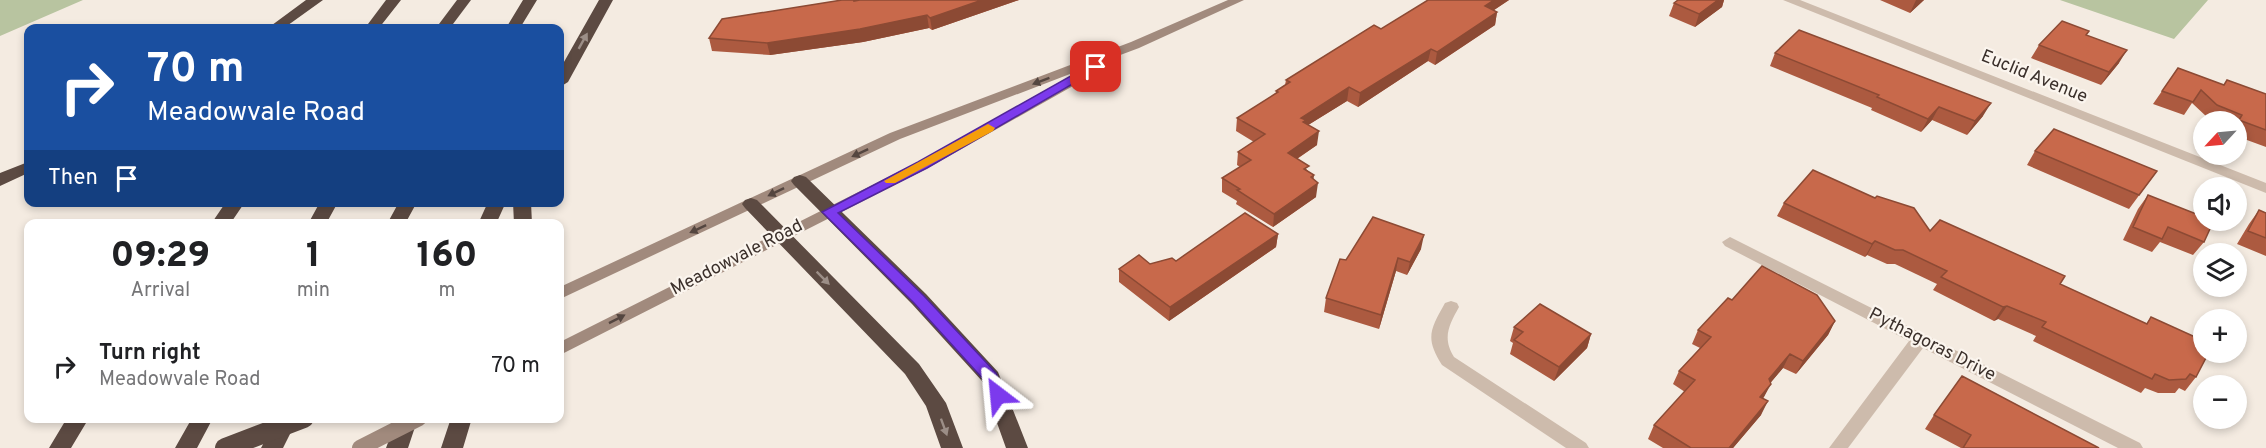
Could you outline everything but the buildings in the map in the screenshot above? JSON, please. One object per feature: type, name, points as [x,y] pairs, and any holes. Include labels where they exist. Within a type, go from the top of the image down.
[{"type":"highway","points":[[281,24],[316,0]]},
{"type":"highway","points":[[375,24],[394,0]]},
{"type":"highway","points":[[446,24],[464,0]]},
{"type":"highway","points":[[515,24],[530,0]]},
{"type":"highway","points":[[564,75],[606,0]]},
{"type":"highway","points":[[0,180],[24,169]]},
{"type":"highway","points":[[800,181],[919,299],[991,377],[1017,448]]},
{"type":"highway","points":[[751,204],[912,369],[936,404],[952,448]]},
{"type":"highway","points":[[60,448],[76,423]]},
{"type":"highway","points":[[186,448],[200,423]]},
{"type":"highway","points":[[272,448],[285,423]]},
{"type":"highway","points":[[225,448],[292,423]]},
{"type":"highway","points":[[397,448],[406,423]]},
{"type":"highway","points":[[452,448],[460,423]]},
{"type":"main road","name":"Meadowvale Road","points":[[564,291],[895,136],[1135,45],[1238,0]]},
{"type":"main road","name":"Meadowvale Road","points":[[564,346],[923,165],[1135,45]]},
{"type":"main road","points":[[249,448],[296,423]]},
{"type":"main road","points":[[360,448],[409,423]]},
{"type":"street","name":"Euclid Avenue","points":[[1789,0],[2266,188]]},
{"type":"street","name":"Pythagoras Drive","points":[[1731,242],[2134,448]]},
{"type":"street","points":[[1451,307],[1438,330],[1437,340],[1448,361],[1580,448]]},
{"type":"street","points":[[1838,448],[1920,339]]},
{"type":"green space","points":[[0,0],[83,0],[24,24],[0,36]]},
{"type":"green space","points":[[2060,0],[2208,0],[2174,39]]},
{"type":"slow traffic","points":[[891,181],[988,128]]},
{"type":"route","points":[[998,395],[991,377],[919,299],[829,212],[923,165],[1096,67]]}]
